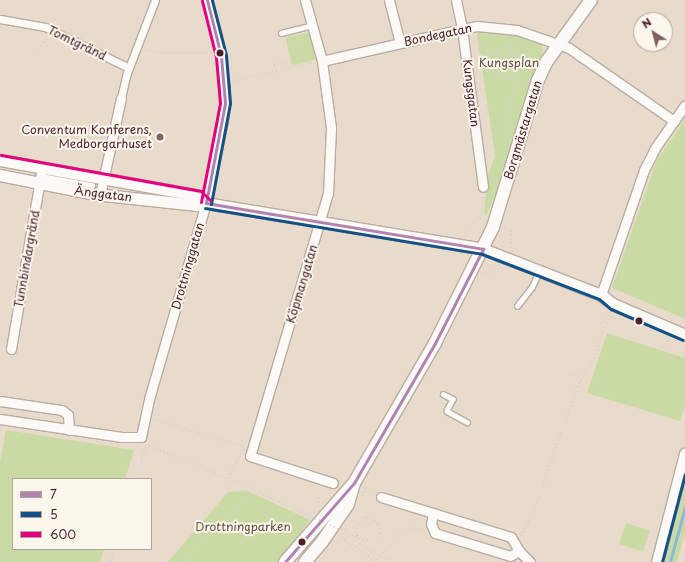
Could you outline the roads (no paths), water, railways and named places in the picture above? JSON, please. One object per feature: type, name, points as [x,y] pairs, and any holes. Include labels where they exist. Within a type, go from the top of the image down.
[{"type":"main road","name":"Borgmästargatan","points":[[483,249],[494,223],[538,80],[559,44],[591,0]]},
{"type":"main road","points":[[305,562],[322,542],[360,485],[483,249]]},
{"type":"main road","points":[[285,562],[360,485]]},
{"type":"street","points":[[100,195],[102,177],[129,68],[155,0]]},
{"type":"street","name":"Drottninggatan","points":[[69,430],[122,437],[141,437],[206,203],[223,120],[225,83],[221,53],[207,0]]},
{"type":"street","name":"Köpmangatan","points":[[305,0],[322,61],[332,151],[328,193],[321,221],[251,452],[334,483]]},
{"type":"street","points":[[389,0],[400,43]]},
{"type":"street","name":"Kungsgatan","points":[[456,0],[463,32],[483,187]]},
{"type":"street","name":"Tomtgränd","points":[[0,19],[45,27],[129,68]]},
{"type":"street","name":"Bondegatan","points":[[322,61],[400,43],[494,27],[539,36],[559,44],[674,121]]},
{"type":"street","points":[[601,295],[644,170],[685,105]]},
{"type":"street","name":"Änggatan","points":[[0,160],[41,176],[100,195],[197,205],[206,203],[483,249],[601,295],[613,304],[685,335]]},
{"type":"street","name":"Änggatan","points":[[0,175],[102,177],[200,196],[206,203]]},
{"type":"street","name":"Tunnbindargränd","points":[[11,349],[41,176]]},
{"type":"street","points":[[0,401],[62,410],[68,415],[69,430],[0,419]]},
{"type":"street","points":[[657,562],[685,454]]},
{"type":"street","points":[[381,497],[511,537],[530,562]]},
{"type":"street","points":[[433,513],[432,530],[435,533],[510,556],[518,547]]},
{"type":"lane","points":[[281,32],[313,25]]},
{"type":"lane","points":[[41,176],[92,185]]},
{"type":"lane","points":[[518,306],[532,287],[539,271]]},
{"type":"lane","points":[[443,394],[453,399],[447,411],[467,422]]},
{"type":"waterway","points":[[670,562],[685,507]]},
{"type":"place","name":"Conventum Konferens, Medborgarhuset","points":[[160,137]]},
{"type":"park label","name":"Kungsplan","points":[[509,63]]},
{"type":"park label","name":"Drottningparken","points":[[243,527]]}]
